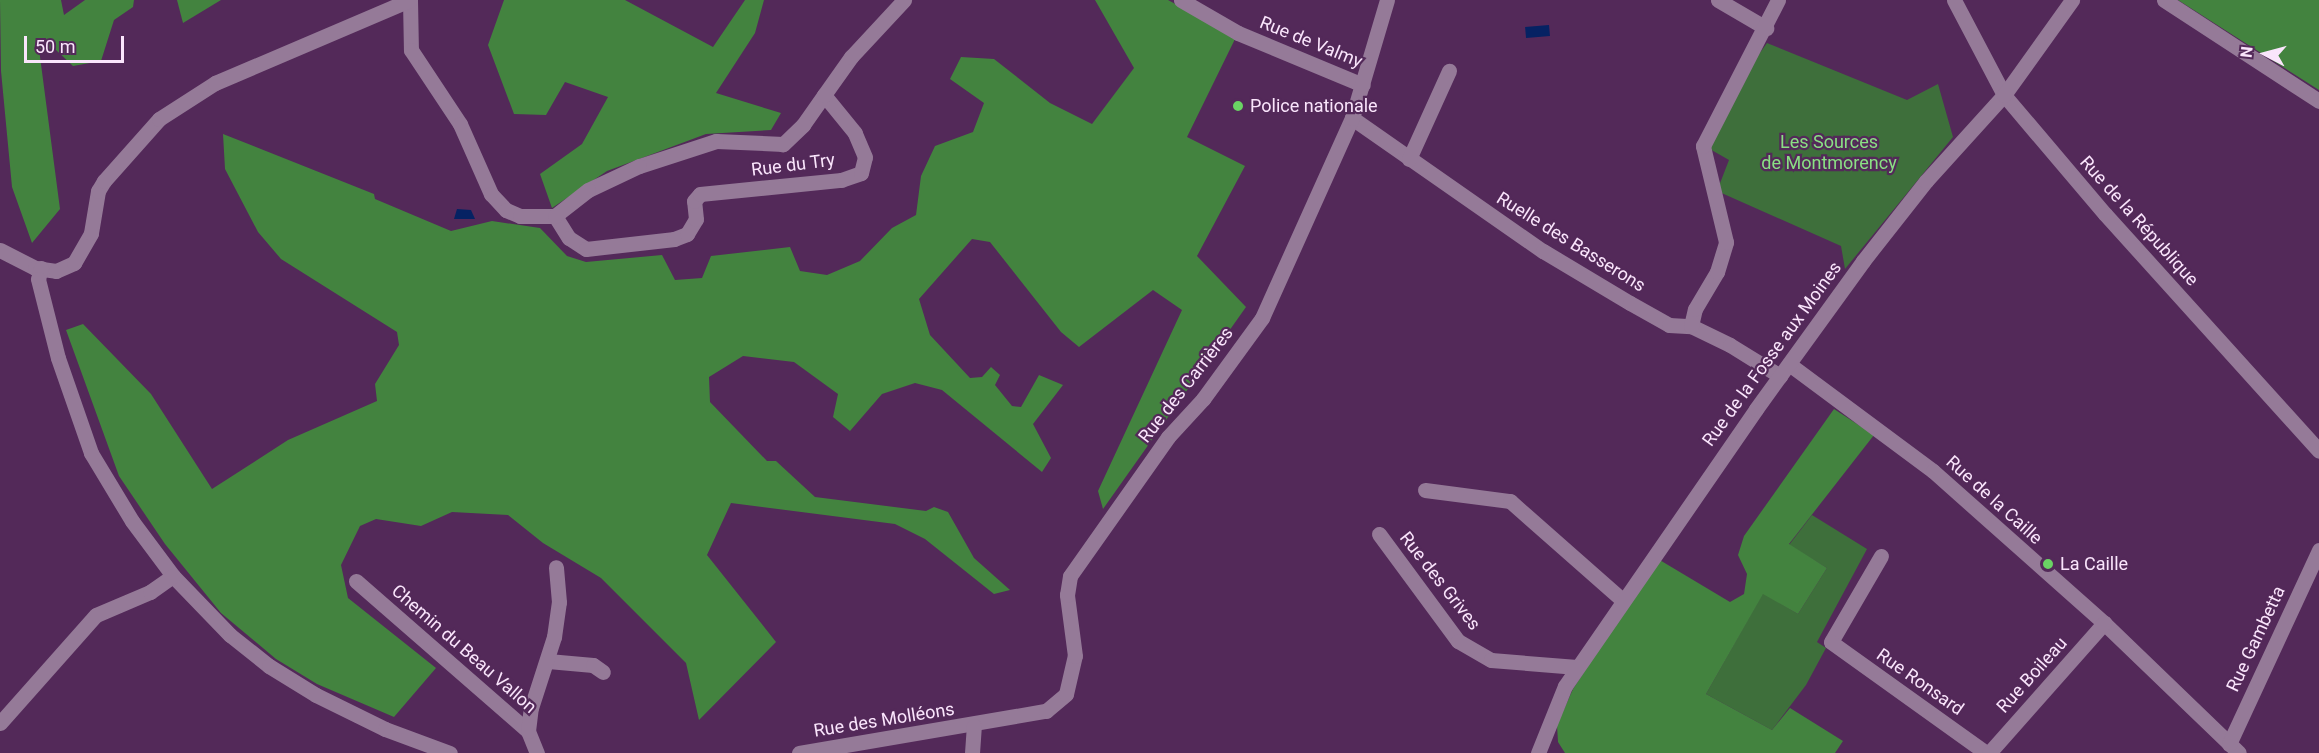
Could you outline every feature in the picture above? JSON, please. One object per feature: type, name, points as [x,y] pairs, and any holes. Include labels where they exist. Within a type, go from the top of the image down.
[{"type":"street","points":[[0,250],[41,268],[56,271],[74,262],[88,240],[104,181],[159,119],[215,83],[410,0],[411,50],[460,124],[481,177],[506,210],[520,216],[555,216]]},
{"type":"street","points":[[824,95],[851,57],[904,0]]},
{"type":"street","name":"Rue de Valmy","points":[[1181,0],[1238,33],[1363,85]]},
{"type":"street","name":"Rue des Carrières","points":[[974,726],[1046,711],[1066,694],[1075,656],[1067,596],[1070,576],[1168,437],[1203,399],[1262,318],[1352,118],[1387,0]]},
{"type":"street","points":[[1718,0],[1766,28]]},
{"type":"street","points":[[1691,326],[1695,309],[1717,272],[1726,242],[1703,146],[1766,28],[1778,0]]},
{"type":"street","name":"Rue de la République","points":[[1954,0],[2004,95],[2105,214],[2319,451]]},
{"type":"street","name":"Rue de la Fosse aux Moines","points":[[1538,753],[1565,686],[1622,599],[1897,217],[2004,95],[2072,0]]},
{"type":"street","points":[[2164,0],[2319,101]]},
{"type":"street","points":[[1409,159],[1449,70]]},
{"type":"street","name":"Rue du Try","points":[[824,95],[855,133],[865,157],[861,173],[841,180],[700,194],[694,201],[696,219],[687,234],[674,239],[586,249],[569,238],[555,216],[588,190],[628,171],[716,141],[783,144],[803,125],[824,95]]},
{"type":"street","name":"Ruelle des Basserons","points":[[1352,118],[1543,251],[1630,303],[1669,325],[1691,326],[1785,370]]},
{"type":"street","points":[[41,268],[38,279],[58,358],[91,453],[120,503],[172,576],[230,635],[269,666],[326,700],[385,729],[450,753]]},
{"type":"street","name":"Rue de la Caille","points":[[1785,370],[1933,471],[2104,623],[2234,748]]},
{"type":"street","points":[[1425,490],[1510,501],[1622,599]]},
{"type":"street","name":"Rue des Grives","points":[[1379,534],[1458,641],[1491,660],[1577,667]]},
{"type":"street","name":"Rue Gambetta","points":[[2234,748],[2319,550]]},
{"type":"street","name":"Rue Ronsard","points":[[1881,556],[1831,642],[1988,753]]},
{"type":"street","points":[[528,731],[531,708],[548,661],[559,602],[555,567]]},
{"type":"street","points":[[0,723],[96,615],[150,592],[172,576]]},
{"type":"street","name":"Chemin du Beau Vallon","points":[[356,581],[528,731],[537,753]]},
{"type":"street","name":"Rue Boileau","points":[[1988,753],[2104,623]]},
{"type":"street","points":[[548,661],[593,665],[603,672]]},
{"type":"street","points":[[972,753],[974,726]]},
{"type":"street","name":"Rue des Molléons","points":[[799,753],[974,726]]},
{"type":"green space","points":[[0,0],[61,0],[64,15],[85,0],[134,0],[133,7],[114,20],[101,61],[73,66],[56,50],[39,49],[60,209],[32,243],[12,187],[1,71]]},
{"type":"green space","points":[[177,0],[221,0],[183,23]]},
{"type":"green space","points":[[504,0],[625,0],[713,47],[745,0],[764,0],[755,33],[716,93],[781,113],[771,130],[706,134],[607,171],[552,208],[540,174],[582,144],[608,97],[565,82],[546,115],[514,114],[488,45]]},
{"type":"green space","points":[[1095,0],[1168,0],[1236,37],[1187,137],[1245,166],[1197,256],[1246,307],[1103,509],[1098,491],[1182,310],[1153,290],[1079,347],[1061,332],[990,242],[972,239],[919,299],[930,335],[970,378],[982,377],[991,367],[1000,375],[995,385],[1012,406],[1021,407],[1039,375],[1063,385],[1033,424],[1051,458],[1042,472],[942,390],[915,383],[882,394],[850,431],[833,417],[838,394],[794,362],[743,356],[709,377],[710,402],[767,461],[776,461],[815,497],[926,511],[934,507],[948,512],[974,558],[1010,590],[994,594],[925,539],[895,524],[731,503],[707,555],[776,642],[699,720],[686,663],[601,578],[543,543],[508,515],[452,512],[421,526],[376,519],[360,526],[341,565],[348,598],[436,668],[394,717],[317,684],[276,659],[221,613],[165,544],[119,476],[66,330],[83,324],[151,394],[212,489],[288,440],[377,401],[375,384],[399,345],[397,332],[281,259],[258,232],[225,169],[223,134],[374,194],[375,199],[451,231],[492,221],[540,228],[567,256],[586,262],[662,255],[675,280],[702,278],[711,256],[790,247],[800,271],[827,275],[860,261],[892,228],[916,215],[921,176],[935,146],[973,132],[984,103],[950,79],[961,57],[994,59],[1050,103],[1092,124],[1134,68]]},
{"type":"green space","points":[[2178,0],[2319,0],[2319,90]]},
{"type":"green space","name":"Les Sources de Montmorency","points":[[1767,43],[1907,100],[1938,84],[1953,137],[1845,269],[1841,246],[1717,191],[1729,160],[1708,148],[1749,68]]},
{"type":"green space","points":[[1834,409],[1874,435],[1789,544],[1827,568],[1798,614],[1763,594],[1706,694],[1772,730],[1790,708],[1843,741],[1835,753],[1565,753],[1558,742],[1557,725],[1573,689],[1658,559],[1730,602],[1744,594],[1747,574],[1738,555],[1744,536]]},
{"type":"green space","points":[[1812,515],[1867,549],[1817,642],[1826,648],[1806,685],[1772,730],[1706,694],[1763,593],[1798,614],[1827,568],[1789,545]]},
{"type":"water","points":[[1549,25],[1550,36],[1526,38],[1525,27]]},
{"type":"water","points":[[457,209],[471,210],[475,219],[454,219]]},
{"type":"place","name":"Police nationale","points":[[1238,106]]},
{"type":"place","name":"La Caille","points":[[2048,564]]}]
